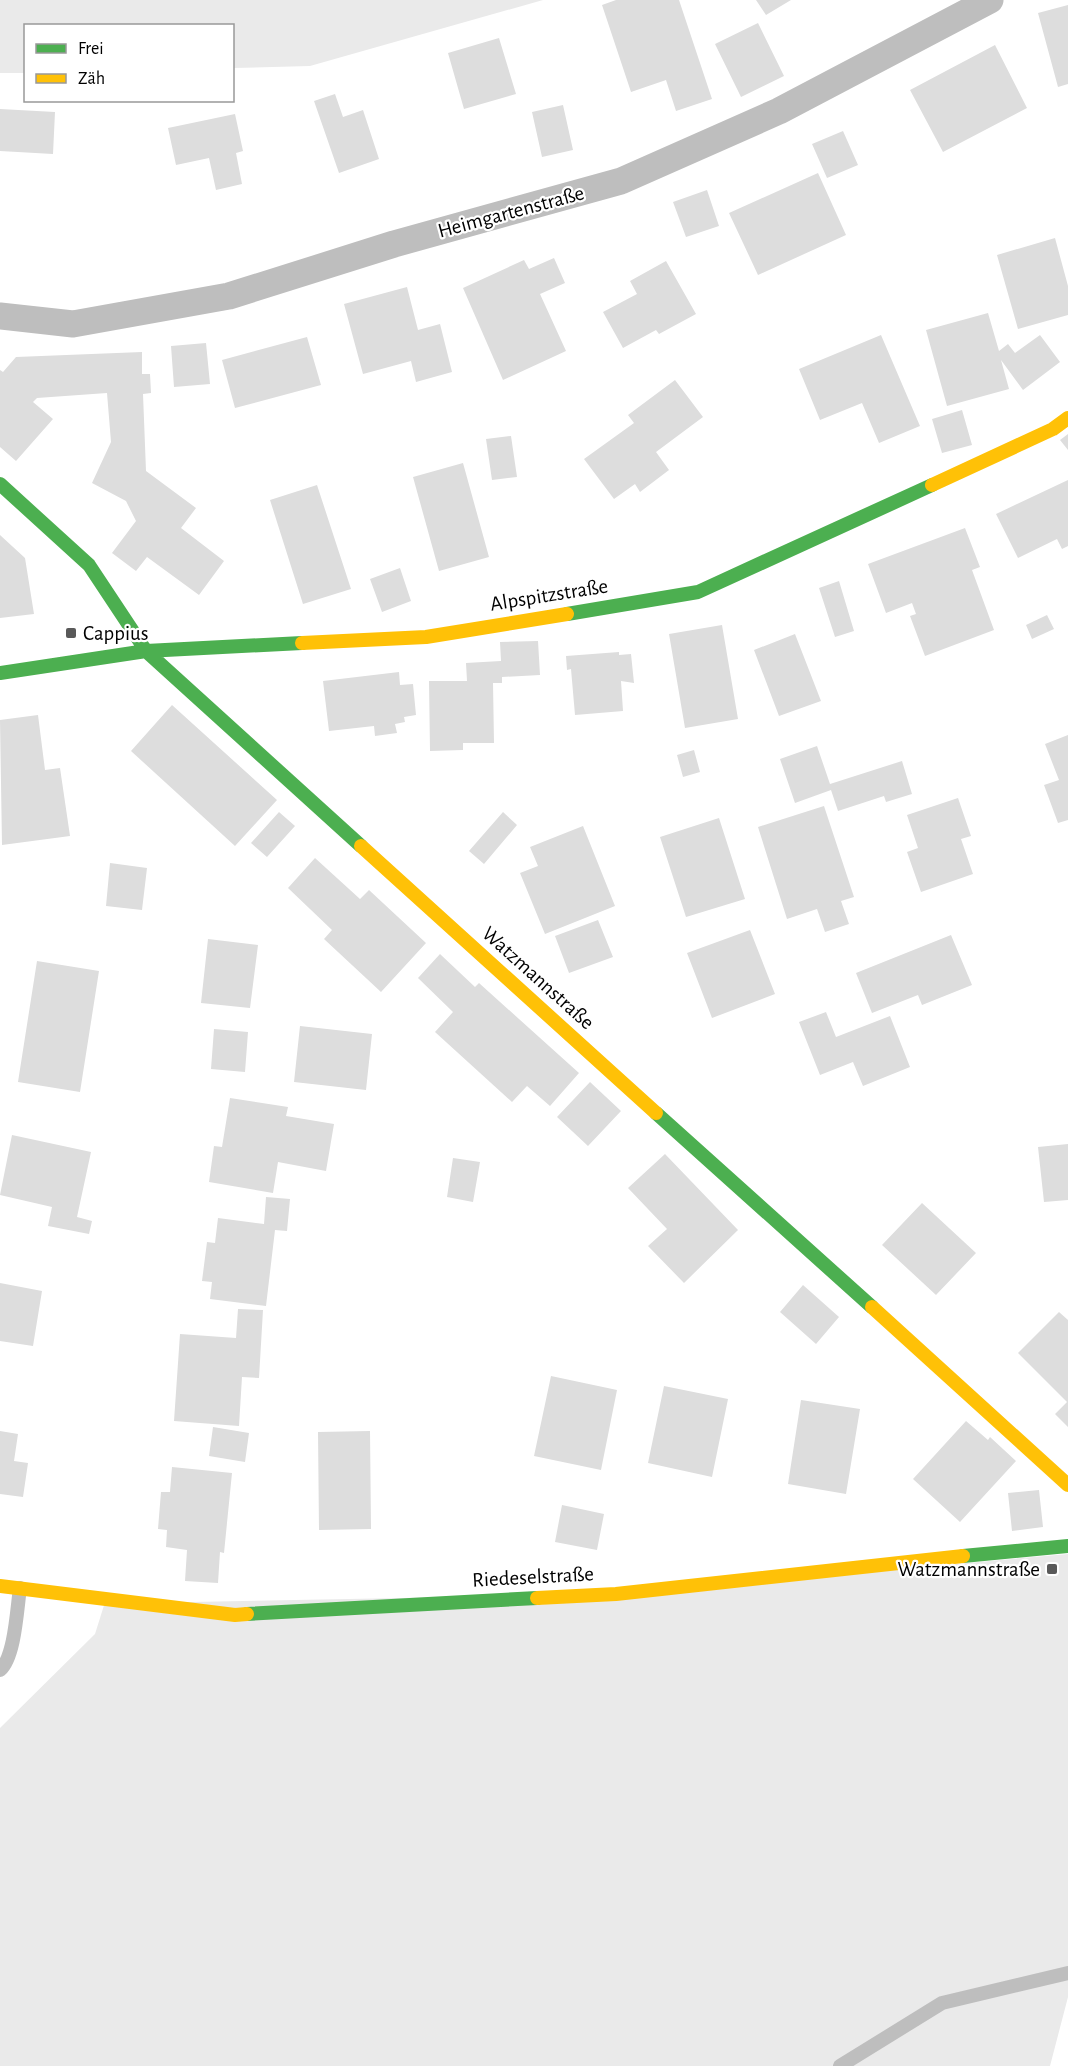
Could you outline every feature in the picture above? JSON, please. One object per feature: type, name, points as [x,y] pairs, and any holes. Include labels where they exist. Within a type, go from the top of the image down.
[{"type":"street","name":"Heimgartenstraße","points":[[0,316],[73,324],[229,296],[394,244],[621,181],[779,111],[990,0]]},
{"type":"street","name":"Alpspitzstraße","points":[[0,673],[146,651],[426,637],[698,592],[1042,434],[1068,418]]},
{"type":"street","name":"Watzmannstraße","points":[[0,484],[89,566],[146,651],[1068,1485]]},
{"type":"street","name":"Riedeselstraße","points":[[0,1586],[235,1615],[616,1594],[1068,1546]]},
{"type":"lane","points":[[0,1670],[6,1665],[13,1637],[20,1588]]},
{"type":"lane","points":[[840,2066],[942,2003],[1068,1973]]},
{"type":"shaded area","points":[[0,0],[543,0],[310,66],[234,68],[234,24],[24,24],[24,73],[0,73]]},
{"type":"shaded area","points":[[1068,1554],[1068,1997],[1050,2066],[0,2066],[0,1728],[95,1634],[106,1599],[141,1603],[616,1594]]},
{"type":"building","points":[[616,0],[679,0],[712,99],[676,111],[666,80],[631,92],[602,5]]},
{"type":"building","points":[[756,0],[791,0],[766,15]]},
{"type":"building","points":[[1068,5],[1068,84],[1058,87],[1038,13]]},
{"type":"building","points":[[758,23],[784,76],[741,97],[715,44]]},
{"type":"building","points":[[499,38],[516,94],[464,109],[448,53]]},
{"type":"building","points":[[995,45],[1027,108],[943,152],[910,90]]},
{"type":"building","points":[[335,94],[343,117],[363,110],[379,159],[339,173],[314,101]]},
{"type":"building","points":[[563,105],[573,150],[542,157],[532,112]]},
{"type":"building","points":[[0,109],[55,112],[53,154],[0,151]]},
{"type":"building","points":[[235,114],[243,151],[236,153],[242,184],[216,190],[209,158],[176,165],[168,128]]},
{"type":"building","points":[[843,131],[858,165],[827,178],[812,144]]},
{"type":"building","points":[[818,173],[846,235],[758,275],[729,213]]},
{"type":"building","points":[[707,190],[719,226],[686,237],[673,202]]},
{"type":"building","points":[[1055,238],[1068,286],[1068,315],[1018,329],[997,255]]},
{"type":"building","points":[[554,258],[565,283],[540,294],[566,351],[503,380],[463,288],[524,260],[529,269]]},
{"type":"building","points":[[666,261],[696,314],[659,334],[656,330],[623,348],[603,312],[637,294],[630,281]]},
{"type":"building","points":[[407,287],[418,330],[440,324],[452,372],[416,382],[411,361],[363,374],[344,304]]},
{"type":"building","points":[[988,313],[999,351],[1008,344],[1015,353],[1040,335],[1060,362],[1023,390],[1001,360],[1009,389],[947,406],[926,330]]},
{"type":"building","points":[[881,335],[920,426],[879,443],[862,403],[820,420],[799,369]]},
{"type":"building","points":[[307,337],[321,385],[235,408],[222,360]]},
{"type":"building","points":[[206,343],[210,384],[174,387],[171,346]]},
{"type":"building","points":[[142,352],[142,374],[150,374],[151,393],[143,394],[146,471],[196,508],[181,528],[224,561],[199,595],[147,557],[136,571],[112,553],[136,521],[126,501],[92,483],[111,442],[107,393],[37,398],[33,402],[53,419],[16,461],[0,447],[0,370],[3,372],[16,357]]},
{"type":"building","points":[[675,380],[703,417],[656,452],[669,470],[640,492],[635,484],[614,499],[584,459],[634,423],[628,415]]},
{"type":"building","points":[[962,410],[972,445],[942,453],[932,419]]},
{"type":"building","points":[[1068,434],[1068,450],[1060,440]]},
{"type":"building","points":[[511,436],[517,477],[492,480],[486,439]]},
{"type":"building","points":[[463,463],[489,557],[439,571],[413,477]]},
{"type":"building","points":[[1068,480],[1068,546],[1062,549],[1057,539],[1018,558],[996,514]]},
{"type":"building","points":[[317,485],[351,589],[303,604],[270,500]]},
{"type":"building","points":[[965,528],[980,567],[972,570],[994,630],[925,656],[910,616],[916,614],[912,603],[886,613],[868,564]]},
{"type":"building","points":[[0,535],[25,558],[34,614],[0,618]]},
{"type":"building","points":[[400,568],[411,601],[382,612],[370,579]]},
{"type":"building","points":[[839,581],[854,631],[835,637],[819,588]]},
{"type":"building","points":[[1047,615],[1054,629],[1032,639],[1026,625]]},
{"type":"building","points":[[722,625],[738,719],[685,728],[669,634]]},
{"type":"building","points":[[795,634],[821,701],[779,716],[754,650]]},
{"type":"building","points":[[538,641],[540,675],[502,677],[502,683],[493,683],[494,743],[463,743],[463,750],[430,751],[429,681],[467,681],[466,663],[501,661],[500,642]]},
{"type":"building","points":[[619,652],[619,655],[631,654],[634,683],[621,681],[623,711],[575,715],[571,669],[567,670],[566,656]]},
{"type":"building","points":[[399,672],[400,685],[413,684],[416,715],[404,717],[405,722],[395,724],[397,733],[375,736],[374,726],[329,731],[323,681]]},
{"type":"building","points":[[172,705],[277,800],[235,846],[131,751]]},
{"type":"building","points":[[38,715],[45,770],[60,768],[70,836],[2,845],[0,720]]},
{"type":"building","points":[[1068,735],[1068,820],[1058,823],[1044,785],[1059,780],[1045,744]]},
{"type":"building","points":[[817,746],[830,784],[902,761],[912,794],[886,802],[884,796],[838,811],[831,790],[795,803],[780,759]]},
{"type":"building","points":[[694,750],[700,772],[683,777],[677,755]]},
{"type":"building","points":[[958,798],[971,836],[961,839],[973,874],[921,892],[907,852],[918,848],[907,815]]},
{"type":"building","points":[[824,806],[854,897],[841,901],[849,924],[825,932],[817,909],[787,919],[758,827]]},
{"type":"building","points":[[279,812],[295,826],[267,857],[251,843]]},
{"type":"building","points":[[503,812],[517,825],[484,864],[469,851]]},
{"type":"building","points":[[719,818],[745,899],[686,917],[660,837]]},
{"type":"building","points":[[583,826],[615,906],[545,934],[520,873],[538,866],[530,847]]},
{"type":"building","points":[[315,858],[360,899],[369,890],[426,943],[381,992],[324,939],[332,930],[288,888]]},
{"type":"building","points":[[110,863],[147,868],[142,910],[106,906]]},
{"type":"building","points":[[598,920],[613,957],[569,973],[555,936]]},
{"type":"building","points":[[750,930],[775,994],[712,1018],[687,953]]},
{"type":"building","points":[[951,935],[972,985],[922,1005],[918,995],[872,1013],[856,973]]},
{"type":"building","points":[[208,939],[258,945],[250,1008],[201,1003]]},
{"type":"building","points":[[440,954],[475,987],[479,983],[579,1073],[550,1106],[527,1086],[512,1102],[435,1032],[453,1012],[418,978]]},
{"type":"building","points":[[37,961],[99,971],[80,1092],[18,1082]]},
{"type":"building","points":[[826,1012],[836,1037],[890,1016],[910,1067],[863,1086],[853,1062],[820,1075],[799,1022]]},
{"type":"building","points":[[300,1026],[372,1034],[366,1090],[294,1082]]},
{"type":"building","points":[[214,1029],[248,1032],[245,1072],[211,1069]]},
{"type":"building","points":[[590,1082],[621,1111],[588,1146],[557,1117]]},
{"type":"building","points":[[230,1098],[288,1107],[286,1116],[334,1124],[326,1171],[278,1162],[273,1193],[209,1182],[214,1146],[222,1147]]},
{"type":"building","points":[[12,1135],[91,1152],[77,1217],[92,1221],[89,1234],[48,1226],[52,1207],[0,1195]]},
{"type":"building","points":[[1068,1144],[1068,1200],[1044,1202],[1038,1147]]},
{"type":"building","points":[[665,1154],[738,1230],[684,1283],[648,1246],[667,1229],[628,1188]]},
{"type":"building","points":[[453,1158],[480,1162],[473,1202],[447,1197]]},
{"type":"building","points":[[266,1197],[290,1199],[287,1231],[275,1230],[266,1306],[210,1299],[212,1282],[202,1281],[207,1242],[215,1243],[218,1218],[264,1224]]},
{"type":"building","points":[[922,1203],[976,1253],[936,1295],[882,1245]]},
{"type":"building","points":[[0,1283],[42,1291],[33,1346],[0,1341]]},
{"type":"building","points":[[803,1285],[839,1317],[816,1344],[780,1312]]},
{"type":"building","points":[[238,1309],[263,1310],[259,1378],[242,1377],[239,1426],[174,1421],[180,1334],[236,1338]]},
{"type":"building","points":[[1059,1312],[1068,1320],[1068,1427],[1055,1414],[1067,1402],[1018,1353]]},
{"type":"building","points":[[551,1376],[617,1390],[601,1470],[534,1456]]},
{"type":"building","points":[[664,1386],[728,1399],[712,1477],[648,1463]]},
{"type":"building","points":[[801,1400],[860,1409],[846,1494],[788,1484]]},
{"type":"building","points":[[966,1421],[988,1440],[990,1437],[1016,1461],[960,1522],[913,1479]]},
{"type":"building","points":[[213,1427],[249,1433],[245,1462],[209,1456]]},
{"type":"building","points":[[0,1431],[18,1434],[14,1461],[28,1463],[23,1497],[0,1494]]},
{"type":"building","points":[[370,1431],[371,1529],[319,1530],[318,1432]]},
{"type":"building","points":[[172,1467],[232,1473],[224,1553],[220,1552],[218,1583],[185,1581],[187,1550],[166,1547],[167,1530],[158,1529],[161,1492],[170,1492]]},
{"type":"building","points":[[1039,1490],[1043,1527],[1012,1531],[1008,1493]]},
{"type":"building","points":[[562,1505],[604,1514],[597,1550],[555,1542]]},
{"type":"traffic: fast","points":[[0,484],[89,565],[146,651],[361,846]]},
{"type":"traffic: fast","points":[[567,614],[698,592],[932,485]]},
{"type":"traffic: fast","points":[[0,673],[146,651],[302,643]]},
{"type":"traffic: fast","points":[[656,1113],[872,1307]]},
{"type":"traffic: fast","points":[[963,1556],[1068,1546]]},
{"type":"traffic: fast","points":[[247,1614],[537,1598]]},
{"type":"traffic: slow","points":[[932,485],[1053,429],[1068,418]]},
{"type":"traffic: slow","points":[[302,643],[426,637],[567,614]]},
{"type":"traffic: slow","points":[[361,846],[656,1113]]},
{"type":"traffic: slow","points":[[872,1307],[1068,1485]]},
{"type":"traffic: slow","points":[[537,1598],[616,1594],[963,1556]]},
{"type":"traffic: slow","points":[[0,1586],[235,1615],[247,1614]]},
{"type":"place","name":"Cappius","points":[[71,633]]},
{"type":"place","name":"Watzmannstraße","points":[[1052,1569]]}]
